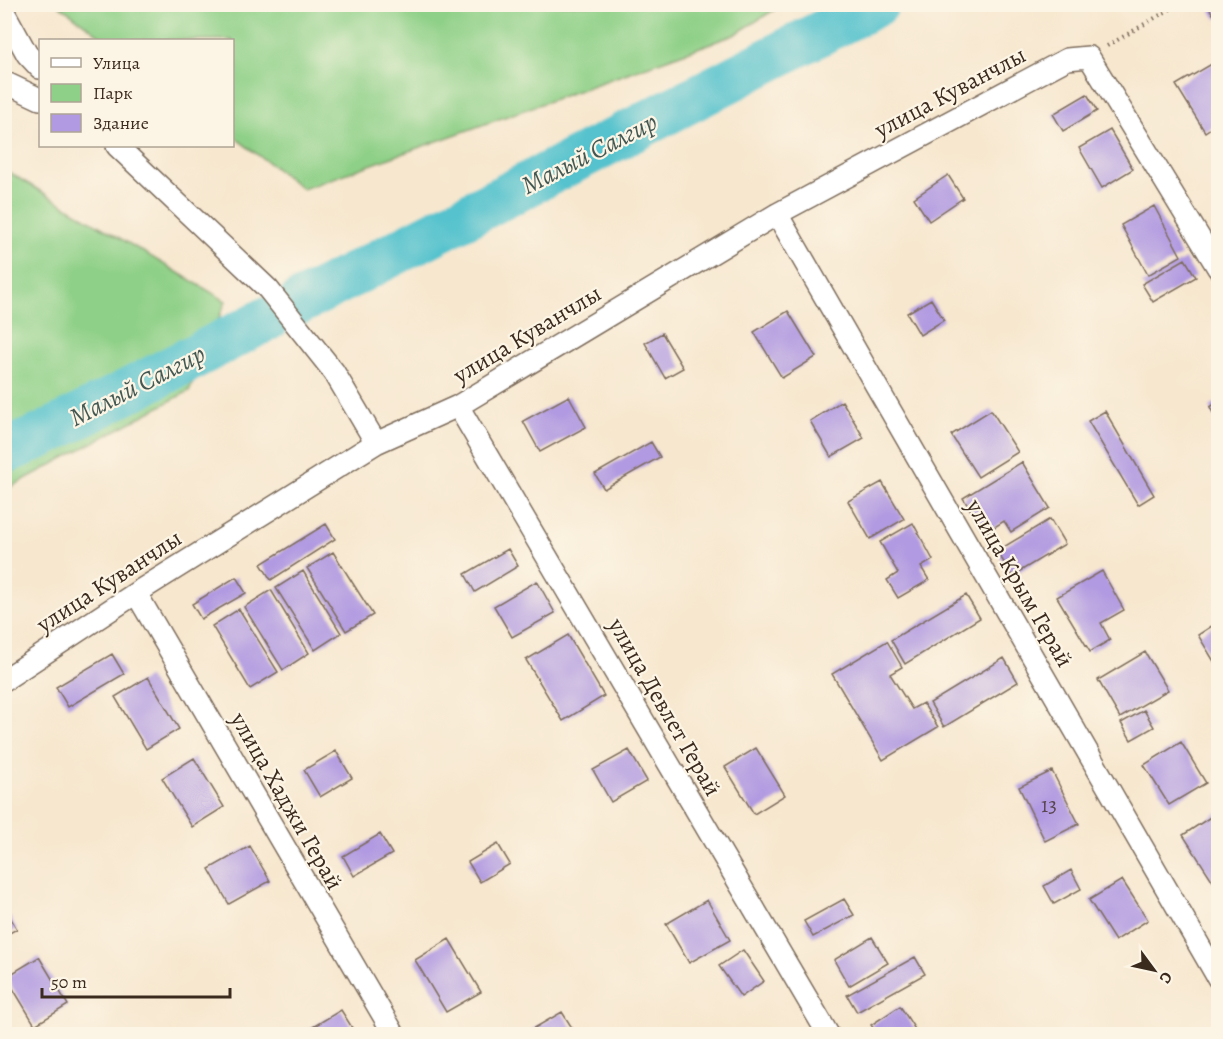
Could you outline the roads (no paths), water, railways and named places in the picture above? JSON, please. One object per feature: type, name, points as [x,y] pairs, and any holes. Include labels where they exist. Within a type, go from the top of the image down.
[{"type":"street","points":[[4,12],[27,54],[39,67]]},
{"type":"street","name":"улица Куванчлы","points":[[4,680],[136,593],[376,443],[458,406],[777,214],[1067,58],[1089,57],[1218,268]]},
{"type":"street","points":[[4,82],[39,99]]},
{"type":"street","points":[[118,147],[268,289],[334,372],[376,443]]},
{"type":"street","name":"улица Крым Герай","points":[[777,214],[1218,978]]},
{"type":"street","name":"улица Девлет Герай","points":[[458,406],[828,1035]]},
{"type":"street","name":"улица Хаджи Герай","points":[[136,593],[394,1035]]},
{"type":"waterway","name":"Малый Салгир","points":[[300,302],[877,4]]},
{"type":"waterway","name":"Малый Салгир","points":[[4,452],[43,435],[269,318]]}]
